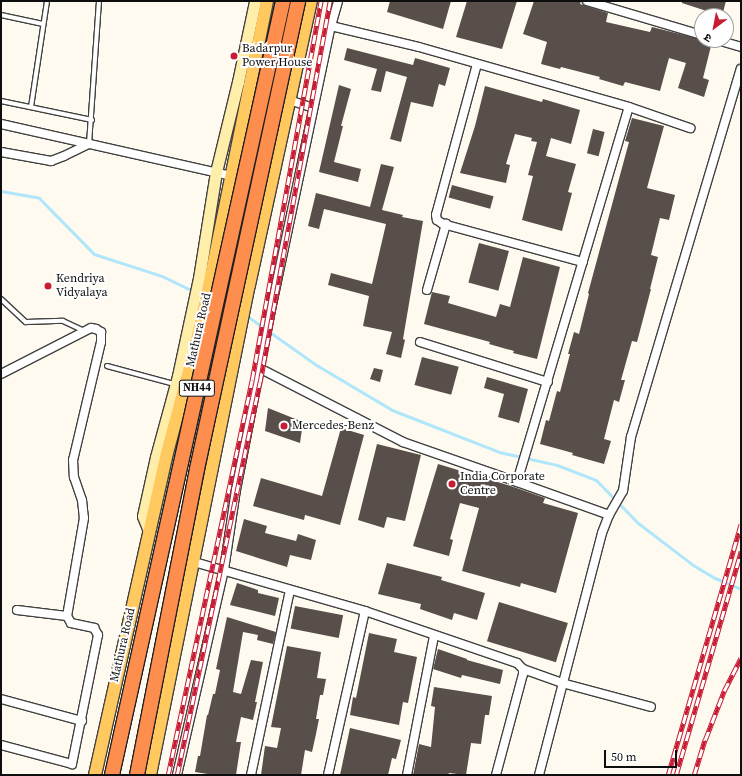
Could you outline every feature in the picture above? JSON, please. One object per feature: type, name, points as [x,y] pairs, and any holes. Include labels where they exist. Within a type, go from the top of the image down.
[{"type":"highway","name":"Mathura Road","points":[[112,775],[283,1]]},
{"type":"highway","name":"NH44","points":[[137,775],[197,469],[298,1]]},
{"type":"main road","name":"Mathura Road","points":[[95,775],[202,299],[222,224],[268,1]]},
{"type":"main road","points":[[150,775],[259,235],[311,1]]},
{"type":"main road","points":[[250,86],[289,100]]},
{"type":"main road","points":[[222,224],[259,235]]},
{"type":"street","points":[[149,531],[143,516],[156,458],[176,384],[202,299],[199,278],[216,172],[238,82],[255,1]]},
{"type":"street","points":[[177,775],[224,570],[236,490],[259,368],[313,108],[338,1]]},
{"type":"street","points":[[587,1],[694,34]]},
{"type":"street","points":[[331,26],[405,43],[629,107],[690,128]]},
{"type":"street","points":[[477,64],[436,215],[437,220],[446,224],[583,262]]},
{"type":"street","points":[[539,775],[602,533],[609,515],[618,501],[625,485],[631,437],[741,68]]},
{"type":"street","points":[[238,82],[250,86]]},
{"type":"street","points":[[289,100],[313,108]]},
{"type":"street","points":[[517,482],[629,107]]},
{"type":"street","points":[[1,124],[232,176]]},
{"type":"street","points":[[1,152],[51,160],[64,156],[89,144]]},
{"type":"street","points":[[427,290],[446,224]]},
{"type":"street","points":[[1,374],[85,331],[96,329],[101,332],[102,338],[73,460],[74,477],[82,500],[84,518],[68,616],[71,623],[94,628],[98,635],[82,721],[72,764],[1,745]]},
{"type":"street","points":[[420,342],[548,382]]},
{"type":"street","points":[[259,368],[403,442],[609,515]]},
{"type":"street","points":[[194,562],[365,612],[517,663],[524,669],[562,683],[651,707]]},
{"type":"street","points":[[251,775],[290,590]]},
{"type":"street","points":[[18,610],[68,616]]},
{"type":"street","points":[[328,775],[365,612]]},
{"type":"street","points":[[407,775],[434,636]]},
{"type":"street","points":[[496,775],[524,669]]},
{"type":"street","points":[[1,699],[82,721]]},
{"type":"lane","points":[[31,107],[46,1]]},
{"type":"lane","points":[[89,144],[92,120],[99,1]]},
{"type":"lane","points":[[1,15],[43,24]]},
{"type":"lane","points":[[1,100],[92,120]]},
{"type":"lane","points":[[1,299],[26,322],[63,321],[85,331]]},
{"type":"lane","points":[[107,366],[176,384]]},
{"type":"building","points":[[390,1],[451,1],[443,29],[387,12]]},
{"type":"building","points":[[467,1],[517,1],[502,49],[456,37]]},
{"type":"building","points":[[534,1],[581,1],[580,4],[608,13],[606,22],[650,32],[652,27],[694,38],[694,48],[710,48],[703,78],[709,80],[704,97],[678,88],[686,63],[669,58],[660,91],[625,82],[623,86],[599,79],[600,77],[561,67],[560,69],[541,64],[547,42],[523,34]]},
{"type":"building","points":[[682,1],[726,1],[724,8],[697,8],[682,3]]},
{"type":"building","points":[[347,48],[413,65],[415,58],[450,68],[445,86],[439,84],[433,107],[411,102],[401,142],[390,139],[407,77],[386,71],[381,92],[371,90],[377,69],[344,60]]},
{"type":"building","points":[[339,85],[351,89],[341,126],[343,126],[334,162],[361,169],[358,182],[319,172]]},
{"type":"building","points":[[485,86],[542,102],[543,99],[580,110],[571,144],[551,138],[546,156],[576,164],[568,192],[572,193],[562,231],[522,220],[533,176],[528,175],[537,142],[531,141],[532,138],[515,134],[506,164],[510,165],[506,183],[460,173],[475,126]]},
{"type":"building","points":[[632,118],[664,126],[647,188],[675,195],[669,220],[660,218],[651,255],[658,257],[651,289],[637,342],[632,341],[621,380],[625,380],[619,402],[614,400],[604,439],[611,441],[604,464],[572,455],[573,453],[540,444],[546,420],[549,421],[557,391],[560,392],[574,332],[579,334],[588,293],[629,142],[625,141]]},
{"type":"building","points":[[593,129],[605,132],[599,156],[587,153]]},
{"type":"building","points":[[381,164],[394,167],[382,210],[403,215],[402,217],[423,221],[401,358],[386,354],[392,332],[363,326],[369,296],[328,285],[331,273],[372,284],[386,224],[324,209],[319,229],[308,226],[316,193],[370,207]]},
{"type":"building","points":[[452,185],[494,196],[490,209],[449,198]]},
{"type":"building","points":[[479,243],[509,251],[498,291],[468,283]]},
{"type":"building","points":[[523,257],[560,267],[537,359],[513,353],[514,351],[489,344],[490,342],[424,324],[432,292],[450,296],[448,303],[496,317],[500,304],[510,307]]},
{"type":"building","points":[[422,357],[459,367],[451,395],[414,385]]},
{"type":"building","points":[[374,368],[383,370],[380,382],[370,379]]},
{"type":"building","points":[[487,377],[528,389],[519,423],[498,417],[504,394],[484,388]]},
{"type":"building","name":"Mercedes-Benz","points":[[268,408],[303,422],[300,443],[265,431]]},
{"type":"building","points":[[341,428],[364,435],[340,525],[305,515],[304,520],[253,506],[261,478],[322,496]]},
{"type":"building","points":[[377,444],[421,455],[405,521],[387,517],[384,528],[358,520]]},
{"type":"building","points":[[438,464],[511,486],[545,498],[543,503],[578,513],[556,593],[521,583],[520,587],[462,571],[479,508],[460,503],[450,539],[453,540],[449,556],[413,546]]},
{"type":"building","points":[[244,519],[267,526],[265,533],[296,541],[298,534],[316,540],[311,560],[290,555],[287,567],[236,551]]},
{"type":"building","points":[[387,563],[442,577],[441,580],[485,593],[477,620],[454,613],[452,620],[420,609],[421,604],[378,594]]},
{"type":"building","points":[[237,583],[258,590],[258,593],[279,598],[275,616],[230,605]]},
{"type":"building","points":[[499,602],[568,623],[556,662],[487,641]]},
{"type":"building","points":[[295,606],[343,615],[339,638],[291,629]]},
{"type":"building","points":[[227,617],[276,632],[273,644],[257,640],[258,635],[243,632],[233,692],[241,694],[251,660],[263,662],[255,702],[257,702],[253,720],[241,717],[236,742],[241,742],[236,775],[214,775],[195,772],[198,756],[200,756],[207,715],[213,694],[215,694],[220,670],[216,669]]},
{"type":"building","points":[[369,633],[397,639],[394,652],[417,657],[408,703],[403,702],[399,725],[350,715],[353,697],[356,698]]},
{"type":"building","points":[[287,646],[321,652],[317,678],[326,679],[323,695],[320,695],[316,719],[319,719],[316,734],[312,752],[305,750],[301,775],[261,775],[265,746],[277,748],[281,728],[271,727]]},
{"type":"building","points":[[438,649],[467,660],[503,670],[500,684],[462,675],[461,678],[433,669]]},
{"type":"building","points":[[434,687],[492,696],[489,715],[485,715],[481,744],[471,743],[466,775],[449,773],[448,775],[413,775],[419,744],[431,747],[435,707],[431,706]]},
{"type":"building","points":[[350,728],[401,740],[396,759],[392,758],[388,775],[340,775]]},
{"type":"waterway","points":[[1,191],[39,198],[94,254],[162,276],[193,291]]},
{"type":"waterway","points":[[247,316],[318,366],[392,410],[499,452],[557,465],[596,480],[638,523],[693,565],[715,578],[741,589]]},
{"type":"railway","points":[[168,775],[252,380],[321,1]]},
{"type":"railway","points":[[177,775],[260,382],[330,1]]},
{"type":"railway","points":[[668,775],[741,524]]},
{"type":"railway","points":[[676,775],[741,551]]},
{"type":"railway","points":[[694,775],[705,740],[724,691],[741,658]]},
{"type":"place","name":"Badarpur Power House","points":[[234,56]]},
{"type":"place","name":"Kendriya Vidyalaya","points":[[48,286]]},
{"type":"place","name":"Mercedes-Benz","points":[[284,426]]},
{"type":"place","name":"India Corporate Centre","points":[[452,484]]}]
